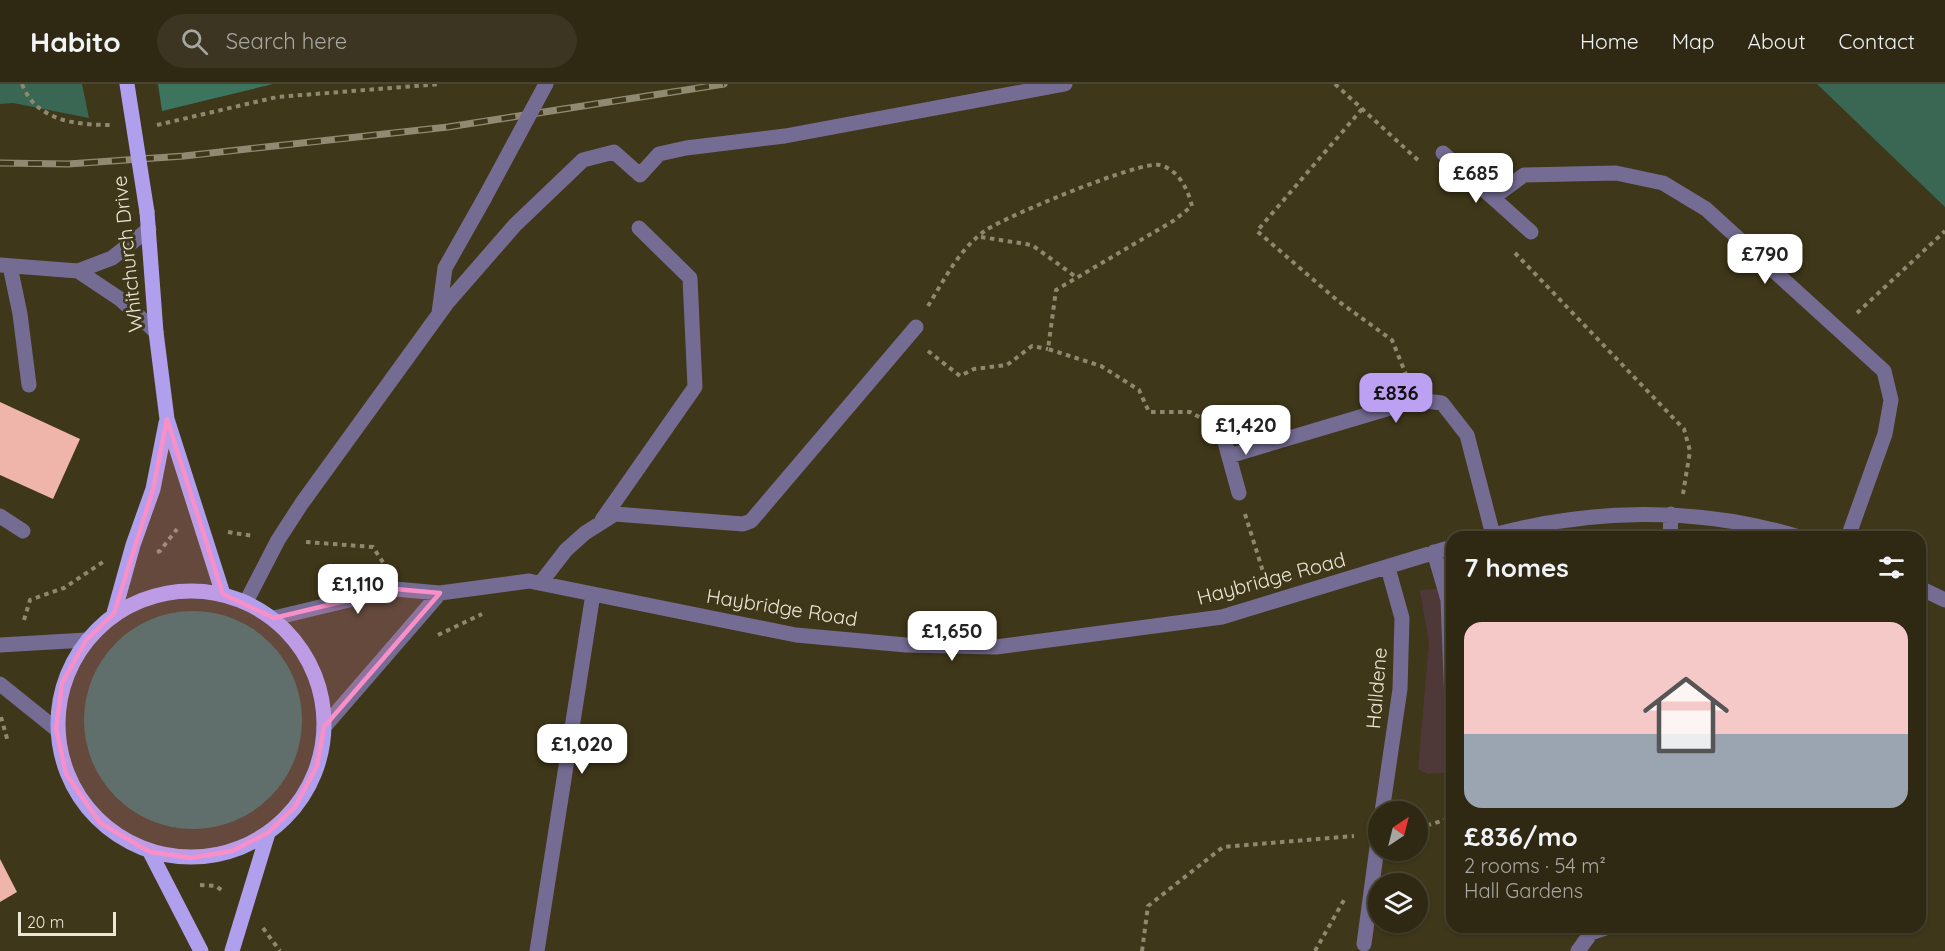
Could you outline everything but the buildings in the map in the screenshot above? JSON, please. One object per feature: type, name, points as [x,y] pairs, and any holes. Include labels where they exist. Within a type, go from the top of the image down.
[{"type":"main road","name":"Whitchurch Drive","points":[[127,84],[147,212],[156,332],[167,419],[223,594]]},
{"type":"main road","name":"Whitchurch Drive","points":[[114,613],[130,555],[153,489],[167,419]]},
{"type":"main road","points":[[167,592],[223,594],[246,602],[274,618],[301,649],[319,687],[324,727],[317,766],[295,807],[268,833],[232,851],[191,858],[150,852],[100,823],[66,774],[57,729],[62,683],[86,640],[114,613],[167,592]]},
{"type":"main road","points":[[232,951],[268,833]]},
{"type":"main road","points":[[150,852],[201,951]]},
{"type":"street","points":[[439,313],[446,268],[546,84]]},
{"type":"street","points":[[246,602],[278,540],[302,503],[439,313],[515,225],[584,160],[614,152],[640,175],[659,154],[686,148],[784,136],[1065,84]]},
{"type":"street","points":[[1443,153],[1531,232]]},
{"type":"street","points":[[1494,197],[1524,175],[1616,173],[1663,183],[1706,209],[1884,371],[1891,400],[1884,434],[1850,531]]},
{"type":"street","points":[[600,523],[695,387],[690,278],[639,228]]},
{"type":"street","points":[[29,385],[20,314],[5,265],[78,271],[112,258],[149,229]]},
{"type":"street","points":[[78,271],[120,299],[156,332]]},
{"type":"street","points":[[542,581],[566,550],[615,514],[743,524],[751,521],[912,332]]},
{"type":"street","points":[[1229,456],[1417,400],[1442,403],[1467,435],[1488,531]]},
{"type":"street","points":[[1221,428],[1239,493]]},
{"type":"street","points":[[1511,531],[1546,523],[1627,513],[1675,514],[1779,531]]},
{"type":"street","points":[[1671,531],[1675,514]]},
{"type":"street","points":[[0,516],[23,531]]},
{"type":"street","name":"Haybridge Road","points":[[274,618],[395,589],[440,593],[542,581],[593,594],[796,635],[906,645],[996,647],[1222,617],[1446,549]]},
{"type":"street","points":[[1434,552],[1446,589]]},
{"type":"street","name":"Halldene","points":[[1385,801],[1400,689],[1402,618],[1388,568]]},
{"type":"street","points":[[1926,591],[1945,600]]},
{"type":"street","points":[[324,727],[440,593]]},
{"type":"street","points":[[537,951],[593,594]]},
{"type":"street","points":[[0,645],[86,640]]},
{"type":"street","points":[[0,684],[57,729]]},
{"type":"street","points":[[1364,944],[1368,915]]},
{"type":"street","points":[[1578,951],[1591,933]]},
{"type":"path","points":[[22,84],[27,98],[57,120],[88,125],[122,125]]},
{"type":"path","points":[[146,125],[157,125],[277,97],[441,84]]},
{"type":"path","points":[[1335,84],[1426,167]]},
{"type":"path","points":[[1362,109],[1257,231],[1338,301],[1392,340],[1417,400]]},
{"type":"path","points":[[1048,349],[1056,290],[1173,221],[1192,206],[1188,192],[1175,172],[1159,165],[1142,167],[1050,199],[985,231],[956,261],[912,332],[960,376],[974,369],[1007,365],[1032,346],[1048,349],[1101,366],[1139,390],[1149,412],[1190,412],[1221,428]]},
{"type":"path","points":[[1839,330],[1945,231]]},
{"type":"path","points":[[980,237],[1032,245],[1077,277]]},
{"type":"path","points":[[1510,248],[1683,429],[1690,451],[1675,514]]},
{"type":"path","points":[[1239,493],[1272,601]]},
{"type":"path","points":[[17,645],[30,600],[64,588],[105,561],[130,555],[160,552],[178,527],[186,528]]},
{"type":"path","points":[[228,532],[262,538]]},
{"type":"path","points":[[300,542],[373,547],[388,571]]},
{"type":"path","points":[[0,713],[8,742]]},
{"type":"path","points":[[1428,825],[1446,820]]},
{"type":"path","points":[[1142,951],[1148,906],[1223,847],[1355,836]]},
{"type":"path","points":[[1315,951],[1358,876],[1368,877]]},
{"type":"path","points":[[200,885],[216,886],[229,895]]},
{"type":"path","points":[[257,920],[280,951]]},
{"type":"highlighted area","points":[[167,419],[223,594],[274,618],[395,589],[440,593],[324,727],[317,766],[295,807],[268,833],[232,851],[191,858],[150,852],[100,823],[66,774],[56,729],[62,683],[86,640],[114,613],[153,489]]},
{"type":"shaded area","points":[[1446,588],[1446,772],[1427,774],[1418,769],[1429,643],[1420,590]]},
{"type":"green space","points":[[0,84],[82,84],[89,118],[13,103],[0,104]]},
{"type":"green space","points":[[158,84],[273,84],[162,111]]},
{"type":"green space","points":[[1817,84],[1945,84],[1945,207]]},
{"type":"green space","points":[[193,611],[214,613],[235,619],[253,629],[270,643],[284,660],[294,678],[300,699],[302,720],[300,741],[294,762],[284,780],[270,797],[253,811],[235,821],[214,827],[193,829],[172,827],[151,821],[133,811],[116,797],[102,780],[92,762],[86,741],[84,720],[86,699],[92,678],[102,660],[116,643],[133,629],[151,619],[172,613]]},
{"type":"railway","points":[[0,163],[68,164],[184,156],[448,127],[724,84]]}]
